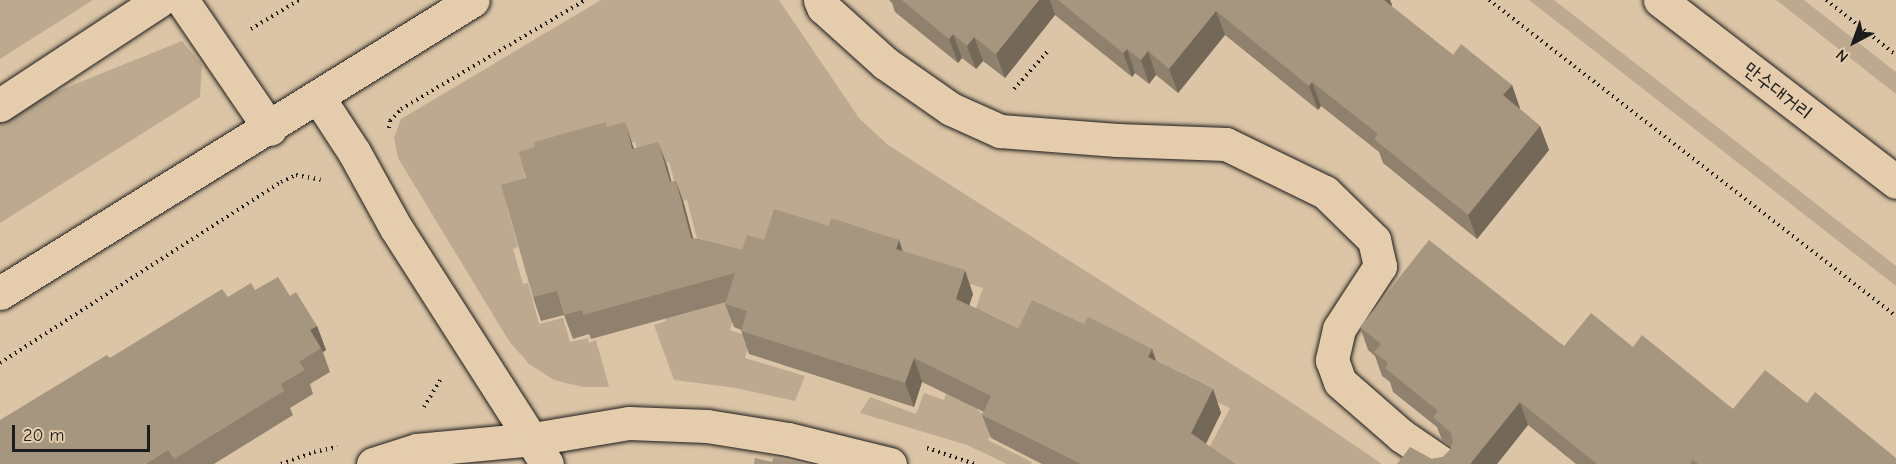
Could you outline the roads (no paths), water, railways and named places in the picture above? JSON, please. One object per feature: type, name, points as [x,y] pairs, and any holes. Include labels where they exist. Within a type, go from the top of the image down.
[{"type":"street","points":[[0,105],[160,0]]},
{"type":"street","points":[[182,0],[270,129]]},
{"type":"street","points":[[0,293],[270,129],[473,0]]},
{"type":"street","points":[[820,0],[824,7],[885,63],[951,109],[1000,131],[1117,140],[1226,144],[1325,192],[1374,240],[1380,266],[1340,329],[1332,360],[1340,382],[1402,436],[1443,464]]},
{"type":"street","name":"만수대거리","points":[[1660,0],[1896,182]]},
{"type":"street","points":[[318,98],[354,152],[396,228],[540,451]]},
{"type":"street","points":[[373,464],[417,450],[540,451],[629,423],[707,426],[788,439],[890,464]]}]
